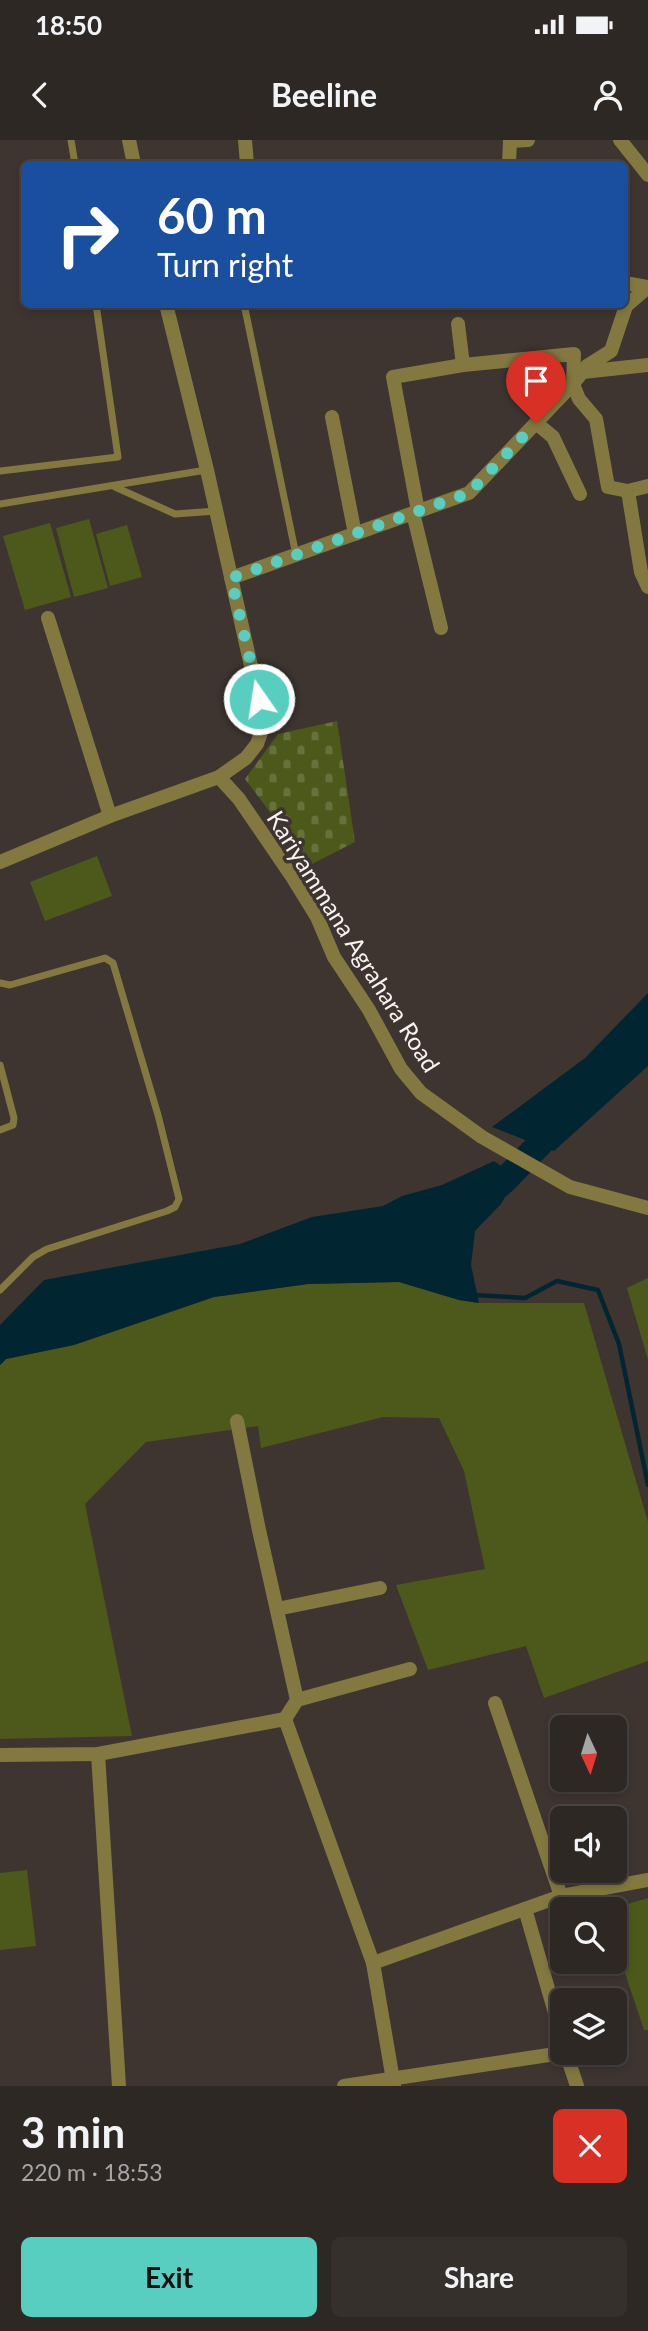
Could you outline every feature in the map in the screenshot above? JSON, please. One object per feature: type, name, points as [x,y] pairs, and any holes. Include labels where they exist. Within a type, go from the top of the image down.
[{"type":"street","points":[[129,140],[133,161]]},
{"type":"street","points":[[245,140],[247,161]]},
{"type":"street","points":[[509,161],[510,141],[528,140]]},
{"type":"street","points":[[620,140],[648,176]]},
{"type":"street","points":[[628,284],[648,287]]},
{"type":"street","points":[[628,304],[648,287]]},
{"type":"street","points":[[0,862],[110,816],[219,777],[246,758],[257,744],[264,724],[207,470],[167,308]]},
{"type":"street","points":[[231,578],[469,493],[587,366],[611,351],[625,308]]},
{"type":"street","points":[[458,324],[463,365]]},
{"type":"street","points":[[441,628],[415,512],[393,377],[463,365],[574,354],[573,384],[579,398],[596,419],[608,487],[628,491],[648,486]]},
{"type":"street","points":[[583,372],[648,365]]},
{"type":"street","points":[[332,417],[355,534]]},
{"type":"street","points":[[536,423],[553,437],[580,494]]},
{"type":"street","points":[[628,491],[641,572],[648,587]]},
{"type":"street","points":[[48,618],[110,816]]},
{"type":"street","name":"Kariyammana Agrahara Road","points":[[219,777],[239,799],[293,878],[317,917],[334,957],[369,1010],[401,1069],[421,1093],[482,1137],[570,1187],[648,1208]]},
{"type":"street","points":[[237,1422],[297,1700]]},
{"type":"street","points":[[277,1609],[380,1588]]},
{"type":"street","points":[[0,1755],[98,1754],[285,1719],[297,1700],[410,1670]]},
{"type":"street","points":[[495,1703],[561,1896]]},
{"type":"street","points":[[285,1719],[373,1962],[393,2083]]},
{"type":"street","points":[[98,1754],[119,2086]]},
{"type":"street","points":[[373,1962],[561,1896],[648,1880]]},
{"type":"street","points":[[525,1909],[550,1995]]},
{"type":"street","points":[[344,2086],[393,2083],[550,2055]]},
{"type":"street","points":[[569,2065],[577,2086]]},
{"type":"lane","points":[[71,140],[74,161]]},
{"type":"lane","points":[[0,471],[118,457],[97,308]]},
{"type":"lane","points":[[245,308],[296,555]]},
{"type":"lane","points":[[0,504],[207,470]]},
{"type":"lane","points":[[115,486],[175,514],[216,511]]},
{"type":"lane","points":[[0,983],[10,985],[105,958],[110,960],[119,978],[179,1199],[175,1207],[167,1211],[47,1249],[33,1257],[0,1290]]},
{"type":"lane","points":[[0,1065],[14,1118],[13,1125],[0,1130]]},
{"type":"green space","points":[[89,519],[108,588],[74,597],[56,528]]},
{"type":"green space","points":[[50,523],[71,597],[25,610],[3,536]]},
{"type":"green space","points":[[127,525],[142,577],[110,586],[96,534]]},
{"type":"green space","points":[[337,721],[355,842],[310,865],[245,779],[278,734]]},
{"type":"green space","points":[[97,856],[112,896],[45,921],[30,882]]},
{"type":"green space","points":[[648,1278],[648,1360],[627,1288]]},
{"type":"green space","points":[[399,1282],[459,1300],[479,1303],[584,1303],[648,1522],[648,1661],[544,1698],[526,1646],[428,1670],[396,1585],[485,1569],[464,1471],[439,1418],[383,1417],[261,1448],[258,1426],[146,1442],[85,1504],[132,1736],[0,1739],[0,1365],[6,1359],[74,1345],[214,1297],[308,1284]]},
{"type":"green space","points":[[27,1870],[36,1946],[0,1950],[0,1873]]},
{"type":"green space","points":[[648,1898],[648,2030],[644,2030],[625,1974],[627,1904]]},
{"type":"water","points":[[648,993],[648,1066],[554,1151],[492,1127],[585,1058]]},
{"type":"water","points":[[494,1161],[516,1177],[501,1204],[475,1231],[471,1265],[479,1303],[459,1300],[399,1282],[308,1284],[214,1297],[74,1345],[6,1359],[0,1365],[0,1325],[44,1280],[240,1244],[312,1217],[383,1206],[402,1196],[442,1185]]},
{"type":"waterway","points":[[486,1196],[563,1120]]},
{"type":"waterway","points":[[474,1295],[525,1298],[557,1281],[598,1290],[619,1344],[648,1485]]},
{"type":"route","points":[[259,699],[231,578],[469,493],[536,423]]}]
